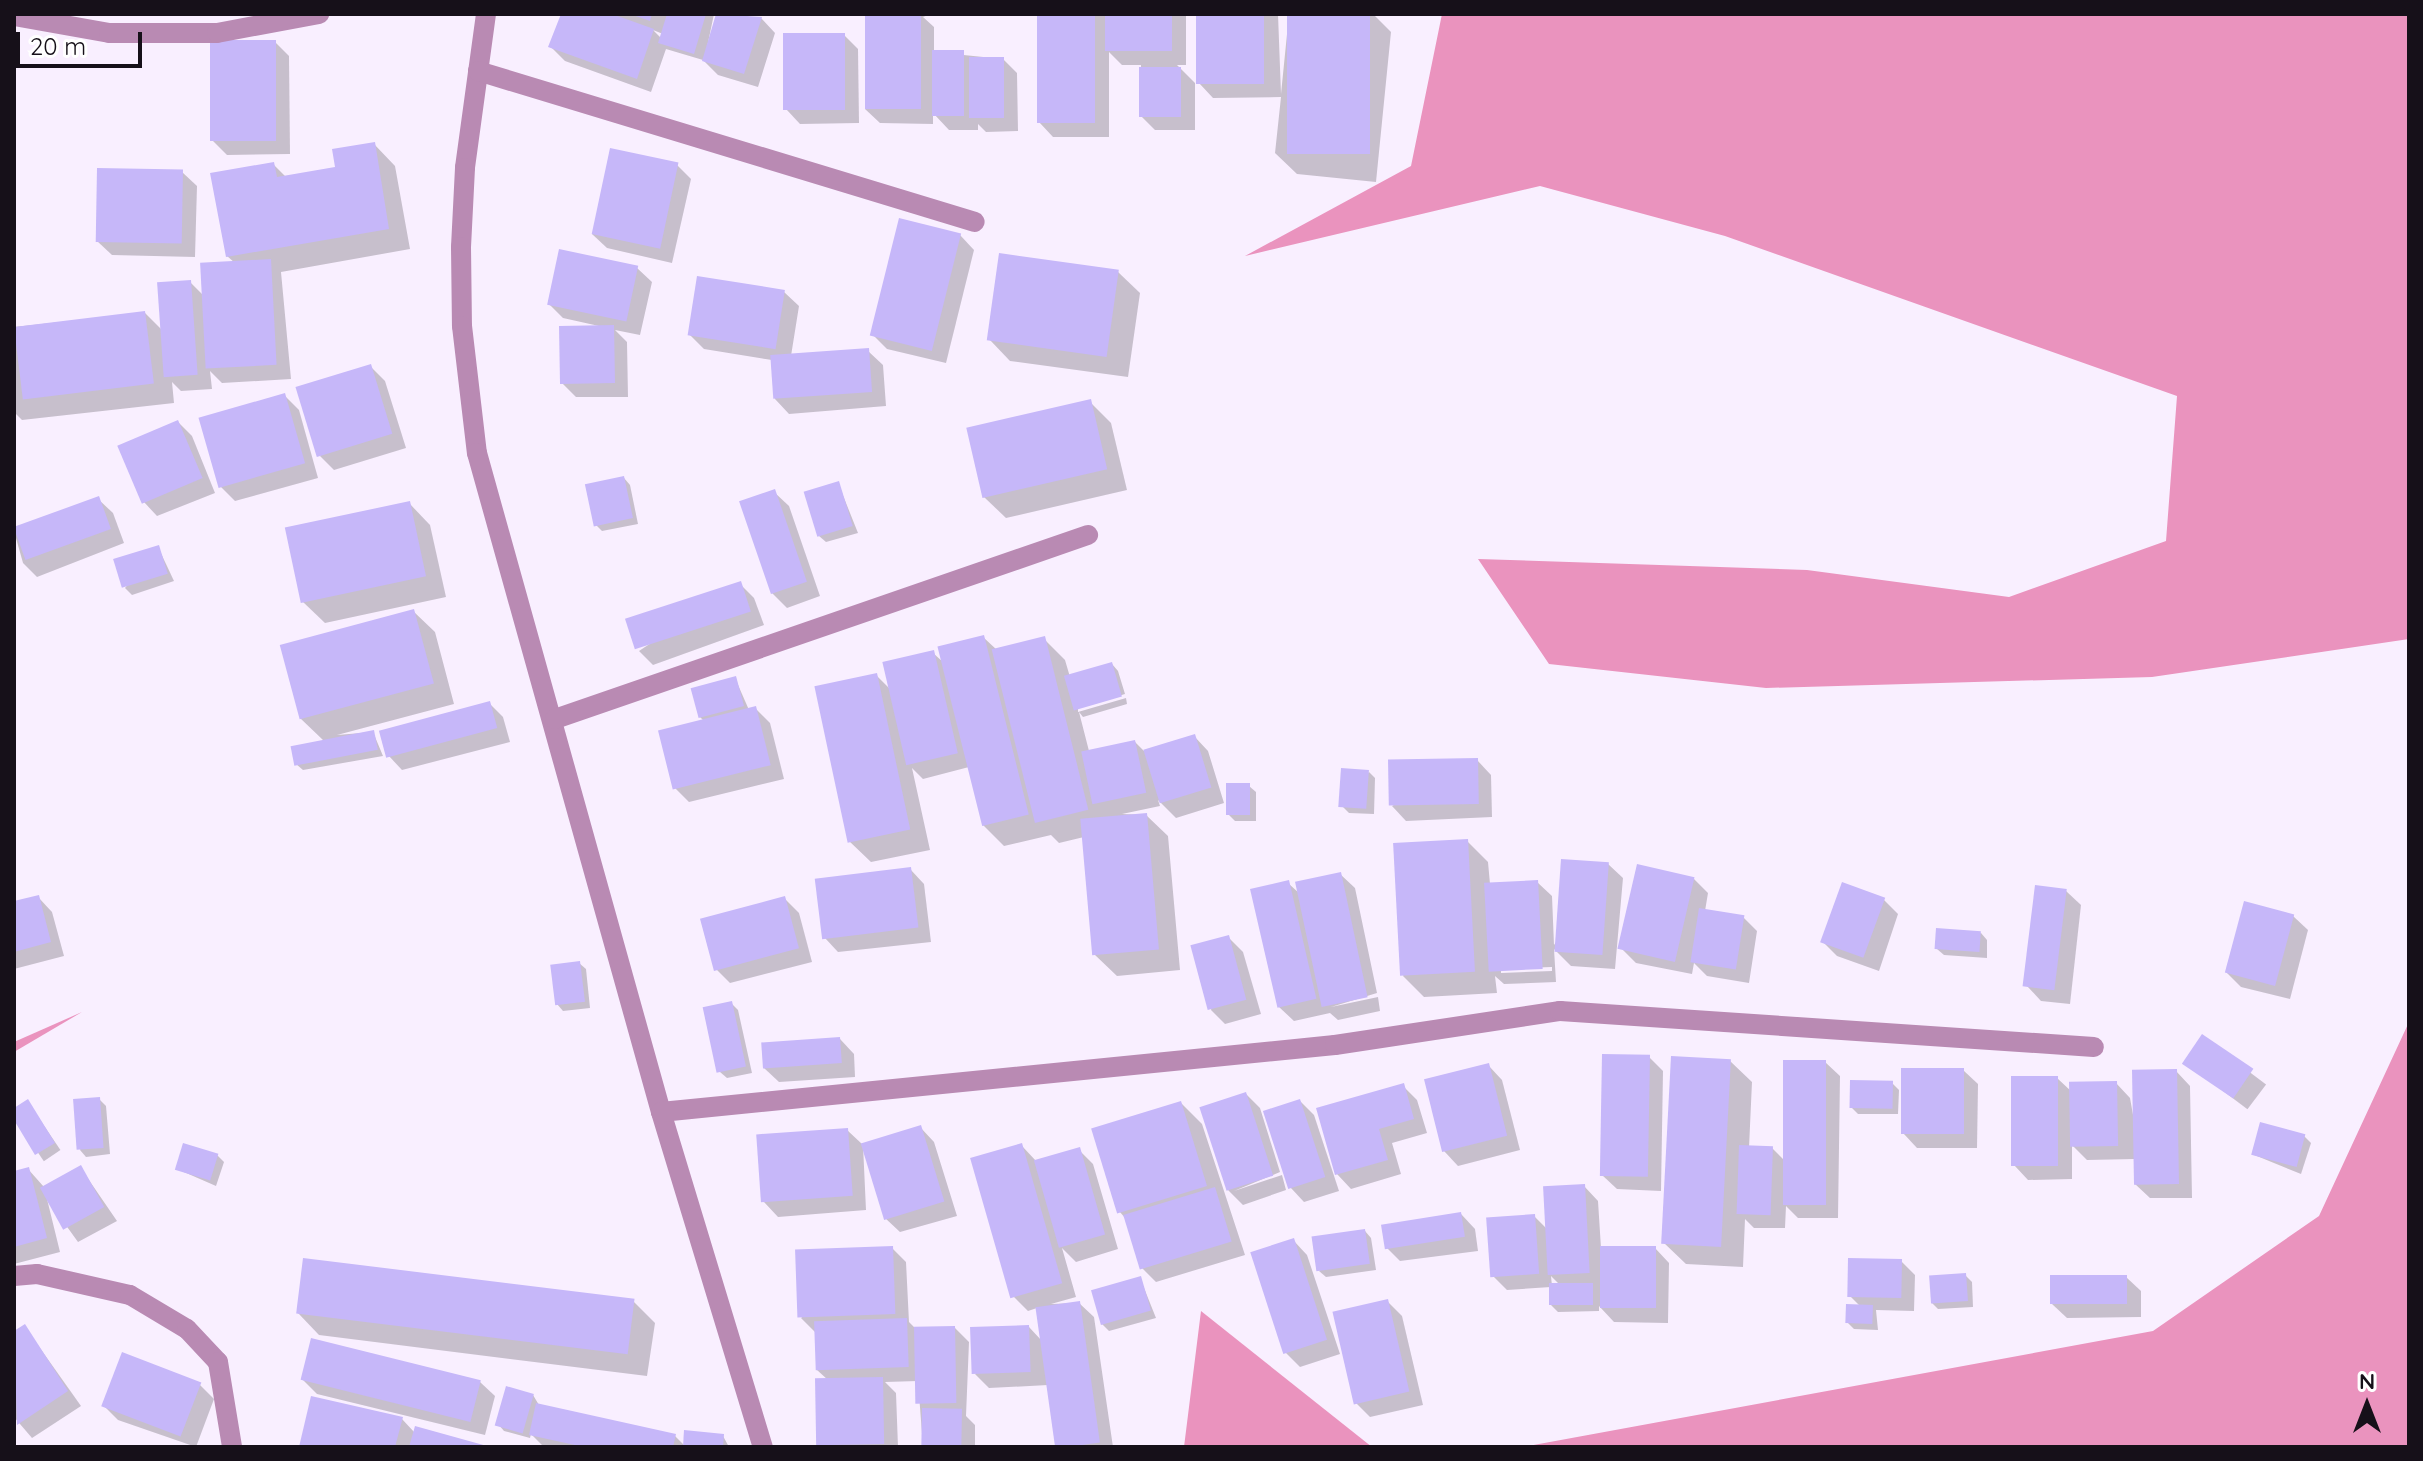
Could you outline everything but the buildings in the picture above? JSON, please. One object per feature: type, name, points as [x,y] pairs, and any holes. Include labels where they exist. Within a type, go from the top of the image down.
[{"type":"street","points":[[14,16],[109,33],[217,33],[319,14]]},
{"type":"street","points":[[486,14],[461,247],[467,392],[477,453],[555,719],[661,1112],[763,1447]]},
{"type":"street","points":[[478,71],[975,222]]},
{"type":"street","points":[[555,719],[1088,535]]},
{"type":"street","points":[[661,1112],[1335,1045],[1560,1011],[2094,1047]]},
{"type":"street","points":[[14,1276],[37,1274],[130,1295],[187,1329],[218,1362],[232,1447]]},
{"type":"shaded area","points":[[1442,14],[2409,14],[2409,639],[2152,677],[1766,688],[1549,664],[1478,559],[1807,570],[2009,597],[2166,541],[2177,396],[1725,236],[1540,186],[1245,256],[1411,166]]},
{"type":"shaded area","points":[[82,1012],[14,1052],[14,1042]]},
{"type":"shaded area","points":[[2409,1022],[2409,1447],[1523,1447],[2153,1331],[2319,1216]]},
{"type":"shaded area","points":[[1201,1311],[1372,1447],[1184,1447]]}]
